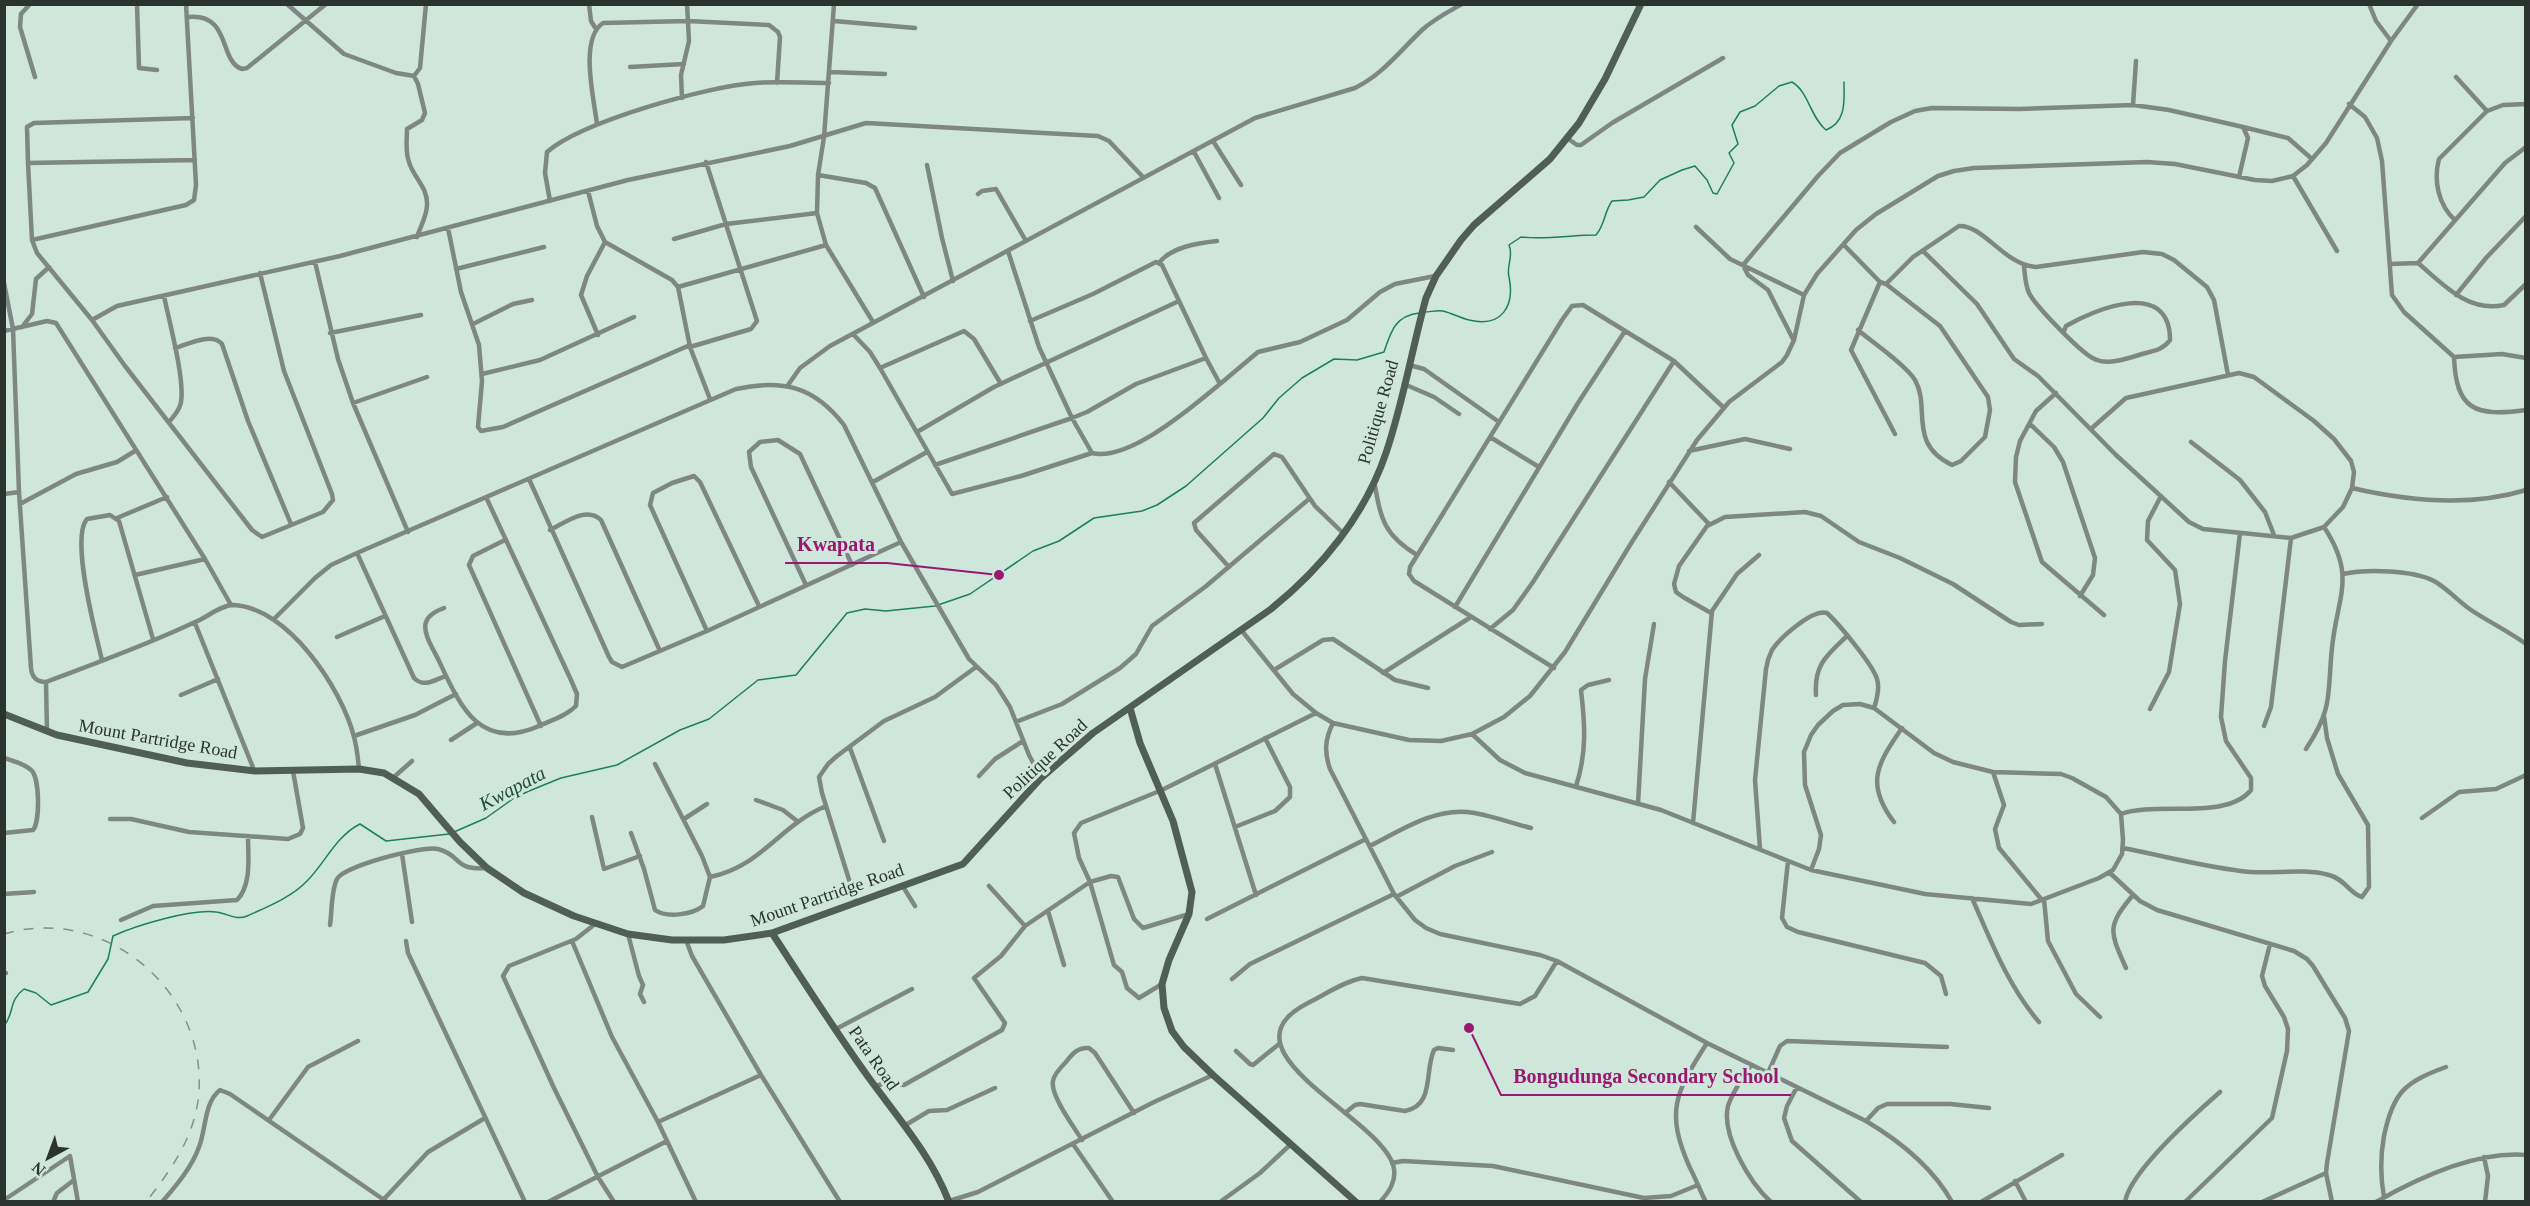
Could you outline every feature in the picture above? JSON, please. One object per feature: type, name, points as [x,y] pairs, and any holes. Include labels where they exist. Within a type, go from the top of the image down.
[{"type":"street","points":[[30,4],[21,14],[20,27],[35,77]]},
{"type":"street","points":[[137,4],[139,68],[157,70]]},
{"type":"street","points":[[32,240],[191,203],[195,197],[186,4]]},
{"type":"street","points":[[287,4],[349,56],[396,73],[414,76]]},
{"type":"street","points":[[188,17],[204,17],[211,22],[223,39],[234,64],[242,69],[247,68],[308,22],[326,4]]},
{"type":"street","points":[[414,76],[420,68],[426,4]]},
{"type":"street","points":[[589,4],[591,21],[596,29]]},
{"type":"street","points":[[681,98],[681,75],[688,52],[687,4]]},
{"type":"street","points":[[834,4],[824,137],[818,175],[817,213],[826,245],[873,322]]},
{"type":"street","points":[[788,386],[800,368],[813,357],[873,322],[954,281],[1260,115],[1355,88],[1368,82],[1405,49],[1423,29],[1438,17],[1462,4]]},
{"type":"street","name":"Politique Road","points":[[963,864],[1041,778],[1099,728],[1242,631],[1296,589],[1344,534],[1362,505],[1386,454],[1419,322],[1436,276],[1448,255],[1474,225],[1533,176],[1567,138],[1605,80],[1641,4]]},
{"type":"street","points":[[2369,4],[2376,21],[2391,41]]},
{"type":"street","points":[[1242,631],[1287,688],[1316,713],[1333,723],[1418,741],[1441,741],[1472,734],[1495,722],[1521,705],[1554,668],[1689,451],[1724,407],[1782,362],[1794,340],[1804,295],[1817,274],[1856,230],[1876,213],[1927,182],[1954,171],[2147,162],[2175,164],[2272,181],[2293,176],[2326,143],[2349,104],[2418,4]]},
{"type":"street","points":[[597,124],[589,48],[596,29],[607,22],[688,21],[763,24],[773,27],[780,37],[777,83]]},
{"type":"street","points":[[834,21],[915,28]]},
{"type":"street","points":[[1567,138],[1576,145],[1581,145],[1612,123],[1723,58]]},
{"type":"street","points":[[2133,105],[2136,61]]},
{"type":"street","points":[[630,67],[684,64]]},
{"type":"street","points":[[830,72],[885,74]]},
{"type":"street","points":[[414,76],[426,113],[422,120],[407,129],[409,165],[421,182],[427,202],[417,237]]},
{"type":"street","points":[[2456,77],[2487,111]]},
{"type":"street","points":[[550,201],[545,173],[547,152],[597,124],[681,98],[755,83],[829,83]]},
{"type":"street","points":[[2349,104],[2366,117],[2377,138],[2382,161],[2390,282],[2396,304],[2454,357],[2457,389],[2464,400],[2474,408],[2494,412],[2526,410]]},
{"type":"street","points":[[2455,220],[2446,212],[2439,198],[2439,159],[2487,111],[2503,105],[2526,104]]},
{"type":"street","points":[[1743,265],[1840,153],[1891,122],[1915,111],[1932,108],[2020,109],[2133,105],[2169,110],[2288,138],[2312,159]]},
{"type":"street","points":[[193,118],[34,123],[27,127],[32,240],[37,253],[92,320],[256,535],[262,537],[323,512],[331,504],[332,494],[284,370],[260,273]]},
{"type":"street","points":[[92,320],[117,306],[315,262],[588,191],[706,162],[824,137],[850,127],[873,123],[1098,136],[1109,141],[1143,177]]},
{"type":"street","points":[[2239,177],[2248,138],[2243,127]]},
{"type":"street","points":[[1213,141],[1241,185]]},
{"type":"street","points":[[2418,263],[2505,163],[2526,147]]},
{"type":"street","points":[[1194,152],[1219,198]]},
{"type":"street","points":[[28,163],[195,160]]},
{"type":"street","points":[[447,228],[464,299],[479,345],[482,374],[478,427],[481,431],[503,427],[690,346],[743,332],[756,324],[755,310],[706,162]]},
{"type":"street","points":[[927,165],[942,238],[954,281]]},
{"type":"street","points":[[818,175],[866,183],[875,188],[924,297]]},
{"type":"street","points":[[2293,176],[2337,250]]},
{"type":"street","points":[[978,194],[982,190],[996,189],[1026,241]]},
{"type":"street","points":[[588,191],[597,226],[605,242],[672,280],[678,287],[690,346],[710,399]]},
{"type":"street","points":[[674,239],[726,224],[817,213]]},
{"type":"street","points":[[2456,295],[2486,258],[2526,216]]},
{"type":"street","points":[[1896,434],[1851,351],[1858,330],[1883,283],[1909,260],[1956,227],[1966,226],[2024,266],[2036,267],[2143,252],[2162,254],[2174,260],[2207,287],[2214,300],[2228,375]]},
{"type":"street","points":[[1696,227],[1724,254],[1804,295]]},
{"type":"street","points":[[1159,263],[1166,256],[1184,248],[1217,241]]},
{"type":"street","points":[[598,334],[581,295],[587,276],[605,242]]},
{"type":"street","points":[[1844,244],[1883,283],[1940,326],[1984,390],[1990,402],[1990,410],[1985,436],[1979,445],[1961,461],[1952,465],[1937,453],[1930,446],[1922,425],[1919,396],[1914,379],[1858,330]]},
{"type":"street","points":[[678,287],[826,245]]},
{"type":"street","points":[[456,269],[544,247]]},
{"type":"street","points":[[1008,250],[1046,363],[1072,418],[1092,453]]},
{"type":"street","points":[[1923,251],[1977,304],[2014,359],[2038,375],[2161,496],[2184,518],[2198,527],[2291,538],[2324,527],[2343,507],[2352,488],[2354,472],[2351,460],[2334,439],[2254,376],[2246,374],[2228,375],[2126,398],[2092,428]]},
{"type":"street","points":[[315,262],[330,333],[353,403],[408,532]]},
{"type":"street","points":[[1030,321],[1093,294],[1153,262],[1159,263]]},
{"type":"street","points":[[1159,263],[1220,384]]},
{"type":"street","points":[[2390,264],[2418,263],[2456,295],[2473,303],[2499,306],[2509,302],[2526,284]]},
{"type":"street","points":[[1743,265],[1748,275],[1768,290],[1794,340]]},
{"type":"street","points":[[2024,266],[2027,289],[2034,302],[2064,332],[2085,353],[2099,361],[2123,359],[2158,350],[2169,340],[2169,327],[2164,315],[2155,307],[2141,303],[2122,304],[2081,317],[2066,326],[2064,332]]},
{"type":"street","points":[[22,327],[32,314],[36,279],[49,267]]},
{"type":"street","points":[[853,334],[870,352],[948,490],[954,495],[1092,453],[1099,454],[1121,448],[1165,428],[1257,352],[1300,342],[1339,325],[1359,312],[1380,292],[1395,284],[1436,276]]},
{"type":"street","points":[[4,283],[13,329],[19,492],[32,674],[36,680],[46,682],[195,623],[231,605]]},
{"type":"street","points":[[164,296],[182,396],[179,410],[169,422]]},
{"type":"street","points":[[473,324],[513,304],[532,300]]},
{"type":"street","points":[[917,432],[1001,384],[1179,301]]},
{"type":"street","points":[[1554,668],[1455,607],[1410,576],[1410,567],[1572,306],[1583,305],[1674,361],[1724,407]]},
{"type":"street","points":[[330,333],[421,315]]},
{"type":"street","points":[[482,374],[540,360],[634,317]]},
{"type":"street","points":[[4,331],[47,321],[56,323],[135,451],[167,497],[231,605],[274,619],[316,663],[344,711],[354,736],[359,769]]},
{"type":"street","points":[[1455,607],[1539,467],[1625,331]]},
{"type":"street","points":[[880,368],[964,332],[974,339],[1001,384]]},
{"type":"street","points":[[175,348],[212,338],[219,340],[222,344],[248,421],[291,524]]},
{"type":"street","points":[[2454,357],[2502,354],[2526,358]]},
{"type":"street","points":[[935,465],[1072,418],[1136,384],[1206,358]]},
{"type":"street","points":[[1490,628],[1513,610],[1533,582],[1674,361]]},
{"type":"street","points":[[1408,365],[1424,369],[1499,422]]},
{"type":"street","points":[[353,403],[428,377]]},
{"type":"street","points":[[1404,384],[1434,397],[1459,414]]},
{"type":"street","points":[[274,619],[331,565],[357,553],[710,399],[736,389],[756,385],[788,386],[815,396],[833,411],[844,425],[901,542],[969,659],[996,685],[1016,722],[1041,778]]},
{"type":"street","points":[[2056,393],[2041,405],[2020,441],[2014,476],[2042,562],[2104,615]]},
{"type":"street","points":[[2030,424],[2054,447],[2064,462],[2095,558],[2093,575],[2080,596]]},
{"type":"street","points":[[1490,436],[1539,467]]},
{"type":"street","points":[[1689,451],[1745,439],[1790,449]]},
{"type":"street","points":[[806,585],[751,467],[749,452],[760,442],[778,440],[800,454],[852,565]]},
{"type":"street","points":[[2191,442],[2240,480],[2265,512],[2274,535]]},
{"type":"street","points":[[20,504],[75,474],[117,462],[135,451]]},
{"type":"street","points":[[873,482],[927,452]]},
{"type":"street","points":[[1229,567],[1196,530],[1194,523],[1258,465],[1274,454],[1282,457],[1309,499],[1344,534]]},
{"type":"street","points":[[706,631],[650,505],[653,494],[672,483],[694,476],[700,482],[759,606]]},
{"type":"street","points":[[529,479],[550,530],[612,662],[622,667],[901,542]]},
{"type":"street","points":[[1374,481],[1377,506],[1393,537],[1418,555]]},
{"type":"street","points":[[1669,482],[1709,524]]},
{"type":"street","points":[[2352,488],[2398,496],[2474,501],[2526,490]]},
{"type":"street","points":[[4,494],[19,492]]},
{"type":"street","points":[[2150,709],[2169,672],[2180,604],[2175,570],[2146,540],[2148,521],[2161,496]]},
{"type":"street","points":[[117,518],[167,497]]},
{"type":"street","points":[[444,608],[428,618],[425,628],[446,676],[468,714],[477,723],[490,730],[523,734],[570,711],[578,701],[577,694],[486,497]]},
{"type":"street","points":[[1016,722],[1062,704],[1120,669],[1136,654],[1152,626],[1229,567],[1309,499]]},
{"type":"street","points":[[1711,613],[1676,592],[1674,584],[1679,566],[1709,524],[1725,517],[1805,512],[1817,514],[1859,542],[1900,558],[1953,584],[2011,622],[2019,625],[2042,624]]},
{"type":"street","points":[[550,530],[587,513],[595,514],[601,520],[660,651]]},
{"type":"street","points":[[102,660],[87,603],[82,525],[87,519],[110,514],[117,518],[153,639]]},
{"type":"street","points":[[2306,749],[2324,716],[2330,693],[2332,645],[2343,593],[2343,574],[2334,545],[2324,527]]},
{"type":"street","points":[[2121,814],[2147,808],[2203,808],[2227,804],[2251,790],[2251,778],[2226,741],[2220,717],[2224,661],[2240,533]]},
{"type":"street","points":[[2264,726],[2271,707],[2291,538]]},
{"type":"street","points":[[505,540],[473,556],[469,565],[541,726]]},
{"type":"street","points":[[357,553],[414,678],[421,684],[446,676]]},
{"type":"street","points":[[1693,823],[1711,613],[1730,584],[1759,555]]},
{"type":"street","points":[[135,575],[205,559]]},
{"type":"street","points":[[2343,574],[2385,572],[2432,580],[2472,610],[2526,644]]},
{"type":"street","points":[[1760,849],[1755,780],[1768,659],[1779,642],[1820,612],[1830,616],[1868,662],[1877,679],[1874,708]]},
{"type":"street","points":[[337,637],[386,616]]},
{"type":"street","points":[[1383,673],[1471,617]]},
{"type":"street","points":[[195,623],[255,771]]},
{"type":"street","points":[[1638,804],[1644,691],[1654,624]]},
{"type":"street","points":[[1815,695],[1815,677],[1819,667],[1846,637]]},
{"type":"street","points":[[1274,670],[1328,638],[1340,642],[1395,680],[1428,688]]},
{"type":"street","points":[[856,902],[819,777],[828,764],[884,721],[935,697],[976,667]]},
{"type":"street","points":[[181,695],[218,680]]},
{"type":"street","points":[[1576,786],[1586,743],[1581,690],[1609,680]]},
{"type":"street","points":[[46,682],[47,732]]},
{"type":"street","points":[[354,736],[415,715],[456,694]]},
{"type":"street","points":[[1472,734],[1500,760],[1516,769],[1661,810],[1811,870],[1925,894],[2026,904],[2043,900],[2110,873],[2118,862],[2123,848],[2121,814],[2106,797],[2066,775],[1993,772],[1942,757],[1874,708],[1860,704],[1837,707],[1818,725],[1806,744],[1803,761],[1805,785],[1821,835],[1820,849],[1811,870]]},
{"type":"street","points":[[1130,708],[1140,743],[1162,790],[1191,883],[1189,914],[1168,960],[1162,984],[1164,1008],[1172,1031],[1184,1047],[1213,1075],[1356,1202]]},
{"type":"street","points":[[1162,984],[1139,998],[1127,987],[1122,972],[1112,960],[1090,882],[1076,846],[1076,828],[1088,820],[1162,790],[1316,713]]},
{"type":"street","name":"Mount Partridge Road","points":[[4,714],[47,732],[105,747],[187,763],[255,771],[359,769],[394,777],[419,794],[460,842],[488,868],[524,893],[595,924],[628,934],[686,940],[733,939],[772,933],[963,864]]},
{"type":"street","points":[[2123,848],[2244,871],[2316,872],[2341,879],[2356,895],[2362,897],[2369,887],[2368,825],[2338,774],[2327,738],[2324,716]]},
{"type":"street","points":[[451,740],[477,723]]},
{"type":"street","points":[[1333,723],[1327,740],[1326,759],[1395,896],[1409,915],[1433,932],[1540,955],[1557,961],[1707,1043],[1866,1120],[1926,1169],[1942,1185],[1952,1202]]},
{"type":"street","points":[[1894,822],[1881,798],[1875,780],[1878,768],[1902,728]]},
{"type":"street","points":[[1235,827],[1275,811],[1290,797],[1290,787],[1265,738]]},
{"type":"street","points":[[979,776],[1004,752],[1023,741]]},
{"type":"street","points":[[850,748],[884,842]]},
{"type":"street","points":[[4,758],[33,771],[37,782],[38,821],[33,830],[4,833]]},
{"type":"street","points":[[394,777],[412,761]]},
{"type":"street","points":[[631,833],[655,910],[661,914],[686,913],[699,909],[706,902],[710,877],[684,819],[655,764]]},
{"type":"street","points":[[1215,764],[1256,895]]},
{"type":"street","points":[[110,819],[131,819],[189,832],[288,839],[302,831],[293,771]]},
{"type":"street","points":[[1993,772],[2004,806],[1995,829],[1999,848],[2043,900],[2048,941],[2076,994],[2100,1017]]},
{"type":"street","points":[[2422,818],[2459,792],[2496,789],[2526,775]]},
{"type":"street","points":[[756,800],[783,810],[797,821]]},
{"type":"street","points":[[684,819],[707,804]]},
{"type":"street","points":[[710,877],[727,873],[761,855],[797,821],[826,806]]},
{"type":"street","points":[[1370,846],[1422,821],[1446,813],[1476,814],[1531,828]]},
{"type":"street","points":[[592,817],[604,868],[640,856]]},
{"type":"street","points":[[121,920],[153,906],[237,900],[245,890],[247,881],[248,836]]},
{"type":"street","points":[[1207,918],[1366,839]]},
{"type":"street","points":[[330,925],[336,883],[340,875],[382,858],[430,847],[444,851],[466,868],[488,868]]},
{"type":"street","points":[[1232,979],[1250,964],[1455,866],[1492,852]]},
{"type":"street","points":[[402,854],[412,922]]},
{"type":"street","points":[[1788,861],[1782,918],[1787,927],[1798,932],[1925,963],[1941,976],[1946,994]]},
{"type":"street","points":[[2110,873],[2133,896],[2157,910],[2298,952],[2310,962],[2348,1026],[2344,1069],[2326,1173],[2332,1202]]},
{"type":"street","points":[[876,1086],[885,1083],[904,1085],[1002,1030],[1005,1023],[974,978],[1001,956],[1025,926],[1090,882],[1111,876],[1118,877],[1134,919],[1143,928],[1189,914]]},
{"type":"street","points":[[902,885],[915,906]]},
{"type":"street","points":[[989,886],[1025,926]]},
{"type":"street","points":[[5,892],[34,892]]},
{"type":"street","points":[[2126,968],[2113,939],[2112,930],[2118,915],[2133,896]]},
{"type":"street","points":[[1972,898],[2013,986],[2024,1005],[2039,1023]]},
{"type":"street","points":[[1047,911],[1064,965]]},
{"type":"street","points":[[595,924],[572,941],[509,966],[502,976],[598,1177],[614,1202]]},
{"type":"street","name":"Pata Road","points":[[772,933],[935,1170],[949,1201]]},
{"type":"street","points":[[628,934],[643,985],[640,994],[644,1002]]},
{"type":"street","points":[[686,940],[692,956],[760,1075],[840,1202]]},
{"type":"street","points":[[406,941],[408,953],[525,1202]]},
{"type":"street","points":[[572,941],[616,1046],[658,1122],[696,1202]]},
{"type":"street","points":[[2185,1202],[2272,1118],[2285,1062],[2288,1029],[2262,976],[2270,944]]},
{"type":"street","points":[[1380,1202],[1393,1183],[1392,1163],[1380,1145],[1285,1058],[1279,1044],[1282,1026],[1289,1016],[1304,1005],[1356,979],[1372,978],[1517,1005],[1535,996],[1557,961]]},
{"type":"street","points":[[836,1029],[912,989]]},
{"type":"street","points":[[269,1120],[308,1067],[358,1041]]},
{"type":"street","points":[[1768,1073],[1780,1046],[1787,1041],[1947,1047]]},
{"type":"street","points":[[1706,1202],[1677,1136],[1675,1116],[1680,1089],[1707,1043]]},
{"type":"street","points":[[1236,1051],[1253,1065],[1279,1044]]},
{"type":"street","points":[[1082,1140],[1057,1099],[1052,1084],[1059,1070],[1080,1048],[1089,1048],[1095,1053],[1134,1113]]},
{"type":"street","points":[[1345,1113],[1360,1104],[1405,1111],[1417,1107],[1425,1096],[1428,1069],[1434,1050],[1438,1048],[1453,1050]]},
{"type":"street","points":[[1751,1065],[1729,1104],[1727,1119],[1733,1142],[1745,1168],[1771,1202]]},
{"type":"street","points":[[2384,1197],[2380,1160],[2392,1105],[2416,1080],[2446,1067]]},
{"type":"street","points":[[658,1122],[760,1075]]},
{"type":"street","points":[[938,1201],[949,1201],[978,1192],[1213,1075]]},
{"type":"street","points":[[1797,1087],[1786,1106],[1785,1119],[1792,1141],[1861,1202]]},
{"type":"street","points":[[904,1126],[929,1111],[947,1110],[995,1088]]},
{"type":"street","points":[[165,1200],[196,1155],[210,1104],[217,1092],[225,1091],[385,1200],[428,1152],[485,1118]]},
{"type":"street","points":[[2125,1202],[2129,1190],[2164,1143],[2220,1092]]},
{"type":"street","points":[[1866,1120],[1878,1108],[1887,1104],[1950,1104],[1989,1108]]},
{"type":"street","points":[[548,1202],[667,1141]]},
{"type":"street","points":[[1073,1144],[1113,1202]]},
{"type":"street","points":[[1220,1202],[1260,1173],[1291,1144]]},
{"type":"street","points":[[1982,1202],[2062,1155]]},
{"type":"street","points":[[2376,1202],[2484,1156],[2526,1155]]},
{"type":"street","points":[[4,1200],[70,1156],[78,1202]]},
{"type":"street","points":[[2484,1156],[2488,1176],[2485,1202]]},
{"type":"street","points":[[1392,1163],[1403,1161],[1493,1166],[1644,1200],[1671,1196],[1698,1185]]},
{"type":"street","points":[[2262,1202],[2326,1173]]},
{"type":"street","points":[[53,1202],[57,1193],[74,1180]]},
{"type":"street","points":[[2015,1181],[2026,1202]]},
{"type":"waterway","name":"Kwapata","points":[[1424,312],[1443,311],[1480,322],[1498,318],[1504,312],[1510,297],[1508,273],[1511,253],[1509,245],[1521,237],[1596,235],[1612,201],[1644,197],[1660,180],[1695,166],[1707,180],[1713,193],[1717,194],[1734,163],[1729,153],[1738,144],[1732,125],[1740,112],[1755,106],[1779,86],[1792,82],[1798,86],[1816,118],[1826,130],[1838,122],[1841,116],[1844,103],[1844,82]]},
{"type":"waterway","name":"Kwapata","points":[[454,832],[486,818],[514,798],[529,791],[561,778],[617,765],[680,730],[709,719],[758,680],[796,675],[847,613],[865,609],[886,611],[935,606],[970,594],[1033,551],[1059,541],[1094,518],[1142,511],[1157,505],[1186,486],[1263,418],[1279,398],[1302,378],[1334,359],[1357,360],[1384,352],[1392,331],[1399,321],[1404,317],[1419,313]]},
{"type":"waterway","name":"Kwapata","points":[[4,1026],[16,998],[24,989],[36,993],[51,1005],[88,992],[108,959],[113,936],[179,915],[216,912],[243,917],[287,897],[307,881],[344,835],[360,824],[386,841],[449,834]]},
{"type":"railway","points":[[4,934],[43,928],[80,932],[115,946],[145,966],[170,994],[188,1026],[198,1062],[198,1101],[195,1116],[179,1155],[146,1202]]},
{"type":"place","name":"Kwapata","points":[[999,575]]},
{"type":"place","name":"Bongudunga Secondary School","points":[[1469,1028]]}]
